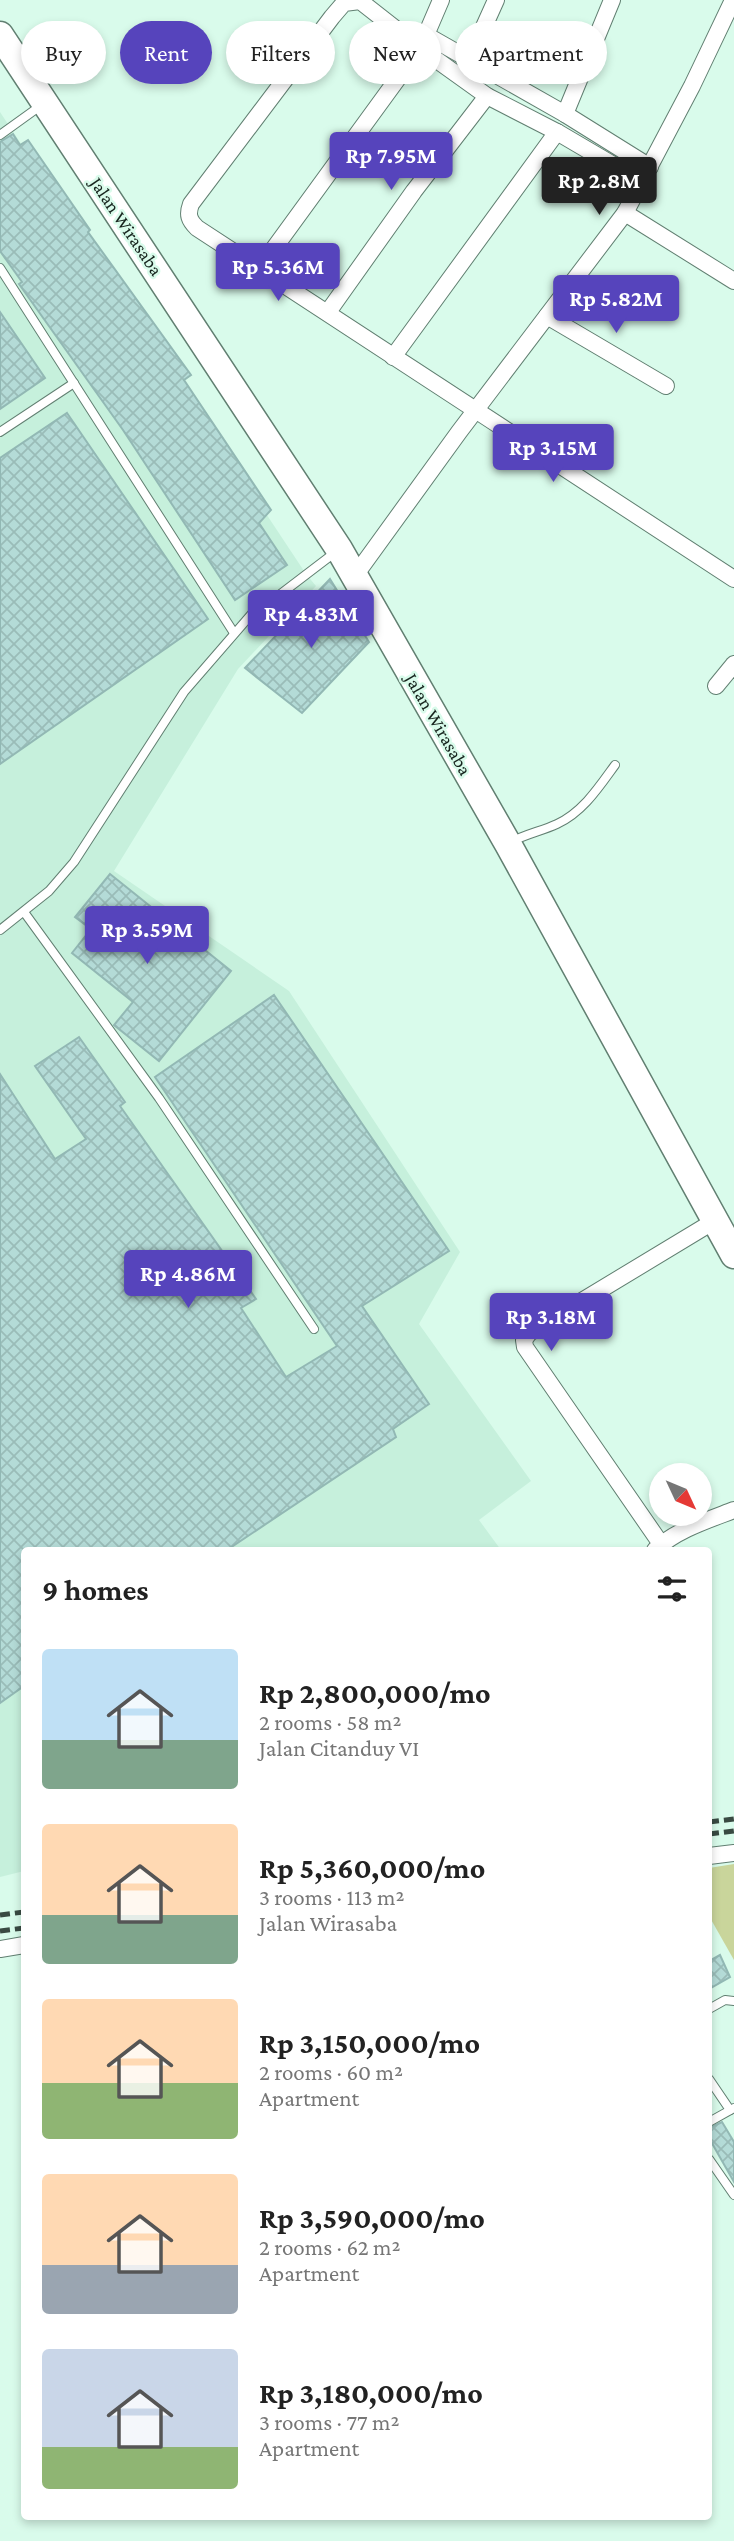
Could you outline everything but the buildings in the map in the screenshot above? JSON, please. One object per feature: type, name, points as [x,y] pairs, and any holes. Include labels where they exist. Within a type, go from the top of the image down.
[{"type":"main road","name":"Jalan Wirasaba","points":[[0,36],[339,549],[508,844],[733,1250]]},
{"type":"street","points":[[432,21],[441,0]]},
{"type":"street","points":[[487,21],[496,0]]},
{"type":"street","points":[[565,114],[612,0]]},
{"type":"street","points":[[355,577],[625,213],[692,86],[733,0]]},
{"type":"street","points":[[391,21],[360,1],[344,3],[191,204],[189,219],[197,228],[328,312],[475,412],[734,579]]},
{"type":"street","points":[[441,57],[487,96],[646,174]]},
{"type":"street","points":[[259,269],[393,84]]},
{"type":"street","points":[[512,84],[565,114],[646,174]]},
{"type":"street","points":[[328,312],[414,191],[487,96]]},
{"type":"street","points":[[393,357],[557,132]]},
{"type":"street","points":[[625,213],[734,281]]},
{"type":"street","points":[[547,316],[666,386]]},
{"type":"street","points":[[716,686],[734,664]]},
{"type":"street","points":[[716,1220],[529,1332],[524,1340],[525,1347],[658,1547],[700,1523],[734,1510]]},
{"type":"street","points":[[712,1856],[734,1853]]},
{"type":"street","points":[[0,1949],[21,1946]]},
{"type":"lane","points":[[0,135],[45,103]]},
{"type":"lane","points":[[0,268],[234,633]]},
{"type":"lane","points":[[0,432],[74,383]]},
{"type":"lane","points":[[278,596],[339,549]]},
{"type":"lane","points":[[0,930],[49,891],[74,862],[184,692],[255,610]]},
{"type":"lane","points":[[508,844],[558,824],[575,814],[615,765]]},
{"type":"lane","points":[[24,912],[159,1098],[314,1329]]},
{"type":"lane","points":[[712,2007],[725,2000],[734,2001]]},
{"type":"lane","points":[[712,2084],[732,2109],[712,2120]]},
{"type":"lane","points":[[712,2163],[734,2195]]},
{"type":"shaded area","points":[[0,112],[316,586],[238,669],[114,871],[289,991],[460,1252],[419,1324],[531,1481],[479,1520],[499,1547],[21,1547],[21,1872],[0,1877]]},
{"type":"green space","points":[[734,1864],[734,1960],[712,1921],[712,1868]]},
{"type":"railway","points":[[712,1822],[734,1819]]},
{"type":"railway","points":[[712,1834],[734,1831]]},
{"type":"railway","points":[[0,1915],[21,1912]]},
{"type":"railway","points":[[0,1931],[21,1928]]}]
